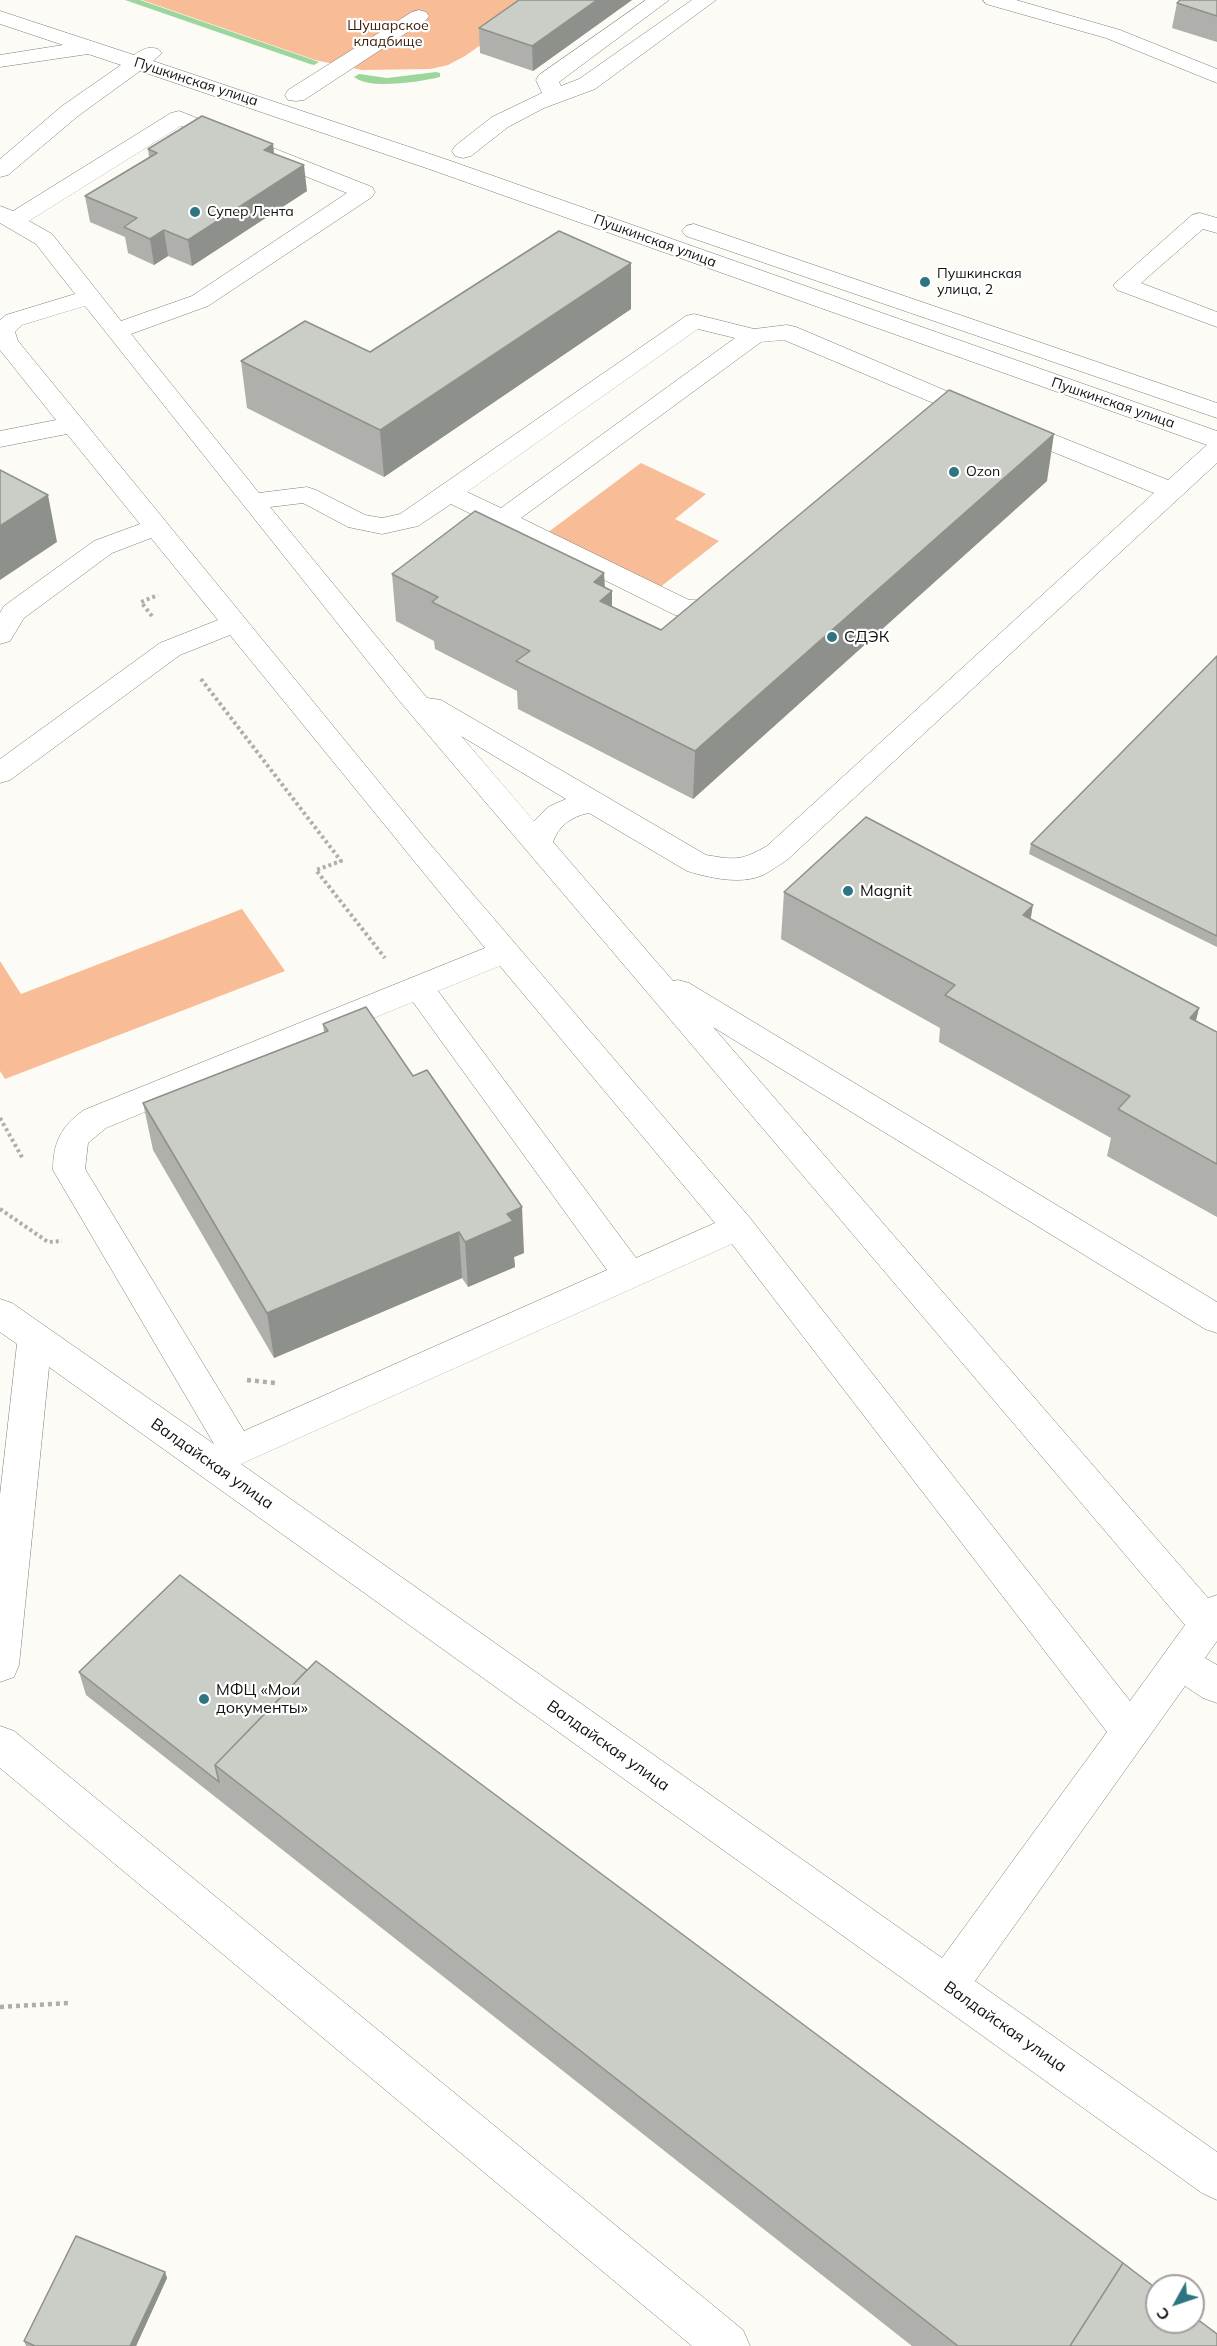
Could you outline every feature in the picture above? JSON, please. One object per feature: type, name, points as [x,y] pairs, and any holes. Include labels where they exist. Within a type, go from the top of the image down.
[{"type":"street","points":[[555,97],[547,80],[659,0]]},
{"type":"street","points":[[463,151],[500,122],[536,103],[588,84],[706,0]]},
{"type":"street","points":[[993,0],[1113,34],[1217,77]]},
{"type":"street","points":[[296,95],[419,16]]},
{"type":"street","name":"Пушкинская улица","points":[[0,17],[81,44]]},
{"type":"street","name":"Пушкинская улица","points":[[0,61],[81,44]]},
{"type":"street","name":"Пушкинская улица","points":[[0,51],[81,44],[150,51],[462,173],[1217,440]]},
{"type":"street","points":[[0,170],[70,111],[150,51]]},
{"type":"street","name":"Пушкинская улица","points":[[276,88],[618,204]]},
{"type":"street","points":[[116,331],[200,301],[364,192],[179,118],[7,217],[44,239],[116,331],[252,502],[407,692],[1212,1618],[947,1986]]},
{"type":"street","points":[[1217,226],[1200,220],[1125,285],[1217,320]]},
{"type":"street","name":"Пушкинская улица","points":[[673,224],[1217,411]]},
{"type":"street","points":[[90,297],[14,320],[2,331],[6,342],[505,952],[738,1227],[1130,1731]]},
{"type":"street","points":[[252,502],[306,495],[357,521],[382,526],[409,520],[694,321],[754,336],[787,332],[960,398],[1172,491]]},
{"type":"street","points":[[502,519],[754,336]]},
{"type":"street","points":[[960,398],[1001,364]]},
{"type":"street","points":[[0,439],[38,429],[75,425]]},
{"type":"street","points":[[407,692],[698,864],[728,869],[752,868],[777,853],[1217,449]]},
{"type":"street","points":[[449,493],[685,609],[715,608],[750,577]]},
{"type":"street","points":[[0,635],[14,612],[103,548],[157,526]]},
{"type":"street","points":[[0,773],[176,647],[236,623]]},
{"type":"street","points":[[538,843],[547,822],[558,813],[580,804],[593,802]]},
{"type":"street","points":[[505,952],[95,1119],[77,1131],[69,1148],[69,1170],[224,1456],[738,1227]]},
{"type":"street","points":[[652,975],[1217,1318]]},
{"type":"street","points":[[419,988],[630,1275]]},
{"type":"street","name":"Валдайская улица","points":[[0,1313],[35,1338],[224,1456],[947,1986],[1217,2178]]},
{"type":"street","points":[[0,1665],[35,1338]]},
{"type":"street","points":[[1180,1662],[1217,1686]]},
{"type":"street","points":[[0,1744],[727,2346]]},
{"type":"path","points":[[128,538],[167,587],[161,594],[141,602],[341,861],[316,870],[388,963],[389,969],[384,975],[371,981],[385,1001]]},
{"type":"path","points":[[0,1209],[48,1242],[69,1240]]},
{"type":"path","points":[[241,1379],[266,1383],[284,1382],[305,1420]]},
{"type":"path","points":[[0,2007],[68,2003]]},
{"type":"green space","name":"Шушарское кладбище","points":[[142,0],[545,0],[465,56],[448,65],[430,69],[362,70],[315,60]]},
{"type":"green space","points":[[641,463],[706,494],[675,519],[719,541],[659,588],[547,533]]},
{"type":"green space","points":[[242,909],[285,971],[5,1079],[0,1071],[0,961],[21,994]]},
{"type":"building","points":[[519,0],[597,0],[532,46],[479,28]]},
{"type":"building","points":[[1180,0],[1217,0],[1217,16],[1177,3]]},
{"type":"building","points":[[202,116],[273,144],[264,150],[304,165],[188,240],[164,230],[150,239],[124,227],[137,218],[85,196],[157,153],[148,149]]},
{"type":"building","points":[[559,231],[631,263],[380,430],[241,361],[305,321],[370,352]]},
{"type":"building","points":[[949,390],[1054,434],[695,751],[516,661],[530,651],[432,602],[438,597],[392,574],[475,511],[604,573],[594,582],[612,591],[600,601],[661,630]]},
{"type":"building","points":[[0,470],[48,495],[0,526]]},
{"type":"building","points":[[1217,656],[1217,936],[1031,844]]},
{"type":"building","points":[[866,817],[1033,905],[1023,915],[1199,1008],[1190,1018],[1217,1032],[1217,1164],[1118,1109],[1130,1096],[945,995],[955,985],[784,892]]},
{"type":"building","points":[[366,1007],[413,1076],[427,1070],[522,1207],[507,1214],[513,1221],[465,1242],[459,1232],[267,1313],[143,1103],[328,1031],[323,1024]]},
{"type":"building","name":"МФЦ «Мои документы»","points":[[180,1575],[307,1670],[215,1765],[219,1782],[79,1672]]},
{"type":"building","points":[[316,1661],[1123,2263],[1070,2346],[958,2346],[215,1765]]},
{"type":"building","points":[[76,2236],[165,2272],[130,2346],[35,2346],[24,2341]]},
{"type":"building","points":[[1123,2263],[1145,2280],[1145,2334],[1205,2334],[1205,2325],[1217,2334],[1217,2346],[1070,2346]]},
{"type":"waterway","points":[[130,0],[314,62]]},
{"type":"waterway","points":[[359,77],[387,81],[436,75]]},
{"type":"place","name":"Супер Лента","points":[[195,212]]},
{"type":"place","name":"Пушкинская улица, 2","points":[[925,282]]},
{"type":"place","name":"Ozon","points":[[954,472]]},
{"type":"place","name":"СДЭК","points":[[832,637]]},
{"type":"place","name":"Magnit","points":[[848,891]]},
{"type":"place","name":"МФЦ «Мои документы»","points":[[204,1699]]}]
